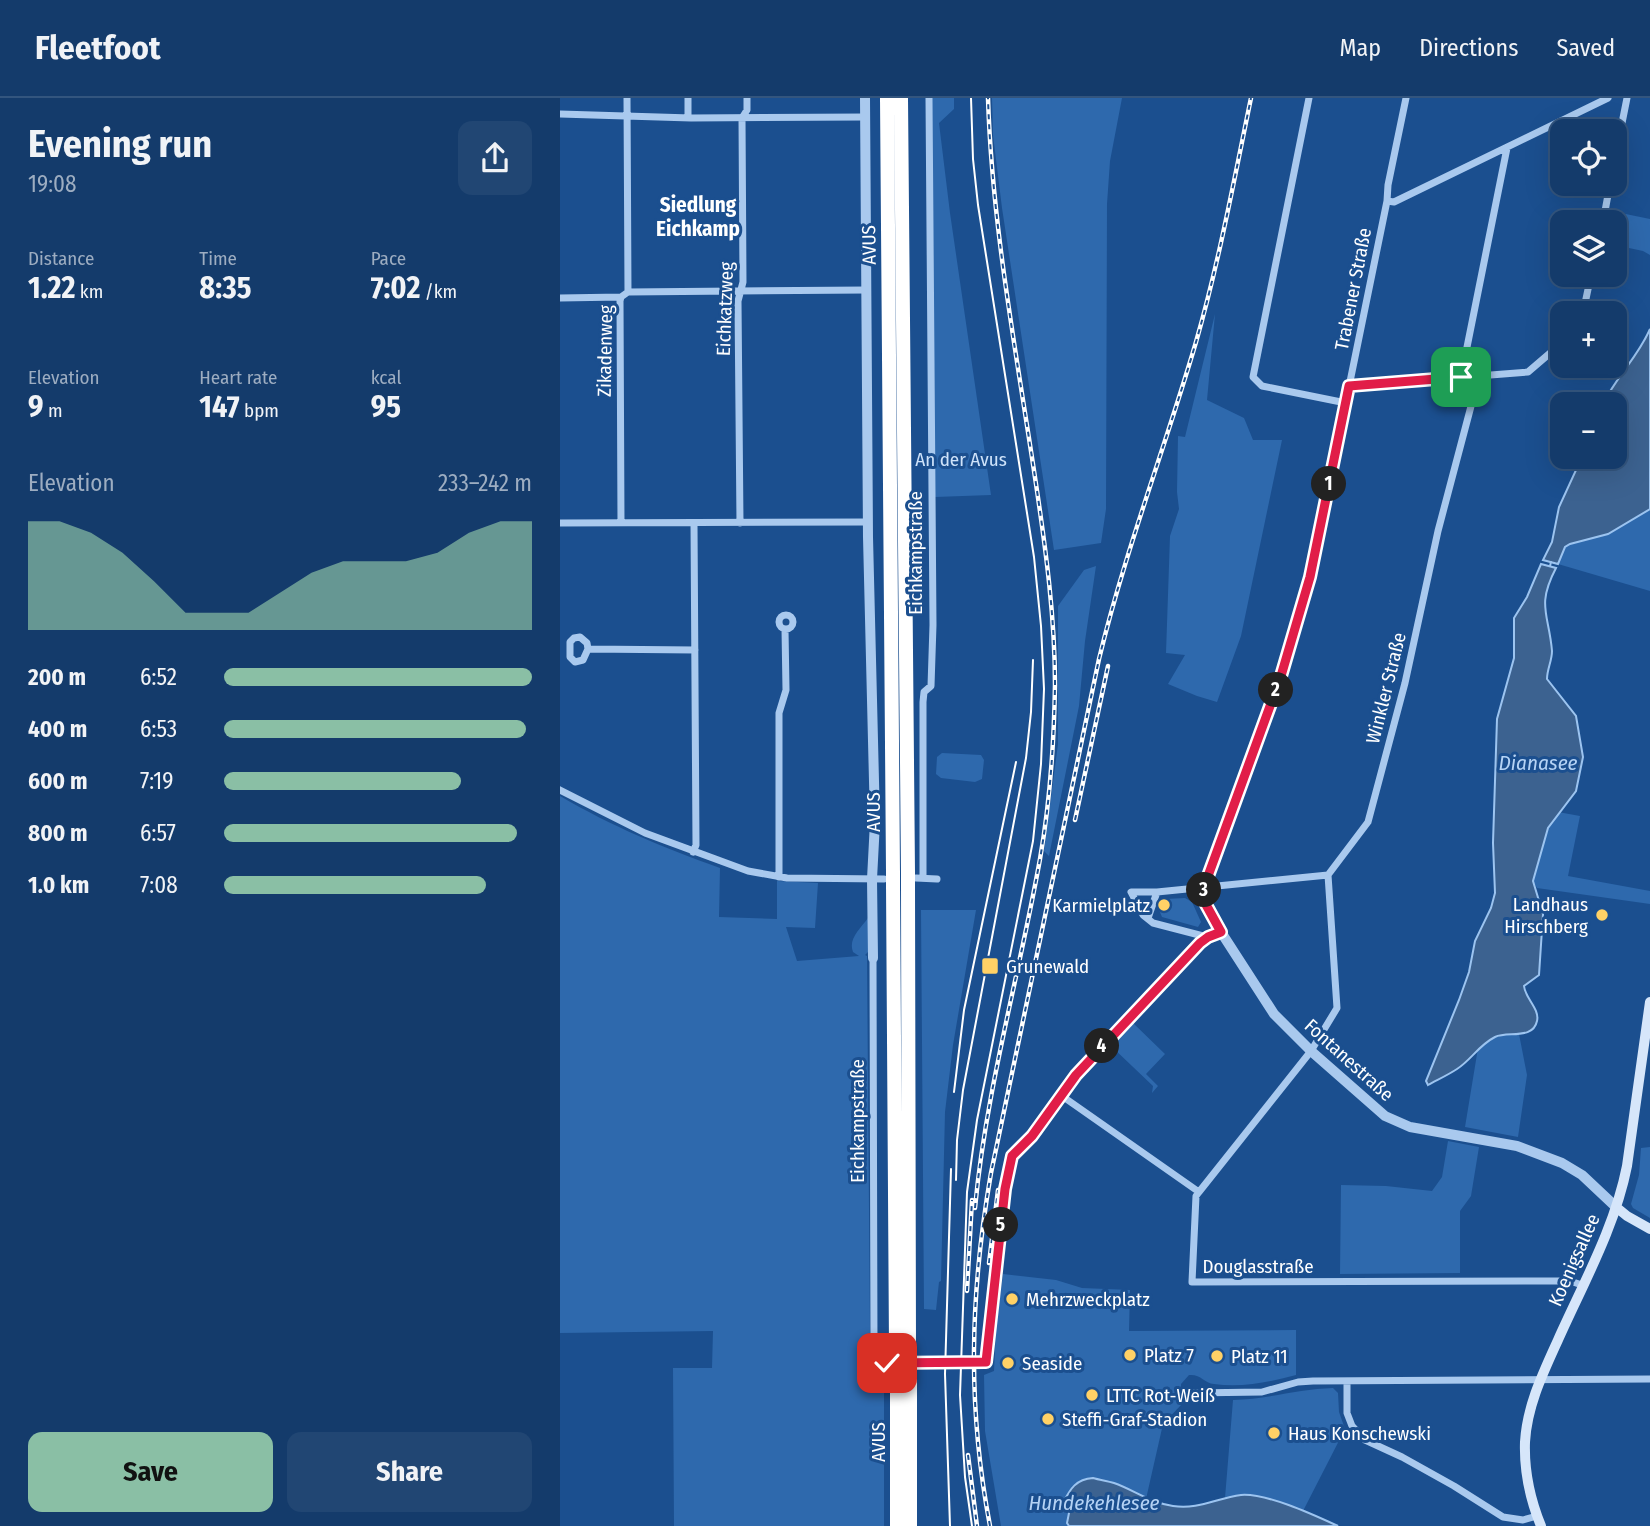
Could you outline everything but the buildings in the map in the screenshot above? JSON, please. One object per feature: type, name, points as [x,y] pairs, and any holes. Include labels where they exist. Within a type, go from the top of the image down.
[{"type":"highway","name":"AVUS","points":[[887,98],[903,879]]},
{"type":"highway","name":"AVUS","points":[[903,98],[902,1348],[910,1526]]},
{"type":"highway","name":"AVUS","points":[[897,1526],[903,1376]]},
{"type":"main road","name":"Koenigsallee","points":[[1539,1521],[1525,1466],[1525,1442],[1531,1408],[1540,1379],[1616,1207],[1627,1166],[1646,1065],[1650,1002]]},
{"type":"main road","points":[[1616,1207],[1650,1229]]},
{"type":"street","name":"Zikadenweg","points":[[621,523],[627,98]]},
{"type":"street","points":[[688,98],[688,118]]},
{"type":"street","name":"Eichkatzweg","points":[[740,523],[738,301],[743,282],[742,118],[747,110],[747,98]]},
{"type":"street","name":"Eichkampstraße","points":[[865,98],[868,522],[875,822],[872,879],[875,1363],[986,1362],[1009,1166],[1014,1154],[1032,1136],[1062,1096]]},
{"type":"street","name":"Eichkampstraße","points":[[903,879],[924,692],[932,686],[929,98]]},
{"type":"street","points":[[1309,98],[1253,377],[1262,386],[1346,403]]},
{"type":"street","name":"Trabener Straße","points":[[1204,887],[1281,676],[1310,577],[1406,98]]},
{"type":"street","points":[[1387,201],[1394,202],[1608,98]]},
{"type":"street","points":[[1623,119],[1627,98]]},
{"type":"street","points":[[560,114],[688,118],[865,117]]},
{"type":"street","points":[[1461,377],[1507,148]]},
{"type":"street","points":[[560,298],[624,294],[866,290]]},
{"type":"street","points":[[1349,386],[1528,372],[1550,353]]},
{"type":"street","name":"Winkler Straße","points":[[1328,875],[1368,822],[1405,683],[1438,531],[1479,376]]},
{"type":"street","points":[[560,523],[868,522]]},
{"type":"street","points":[[693,852],[696,845],[694,523]]},
{"type":"street","points":[[779,877],[779,713],[786,690],[785,629]]},
{"type":"street","points":[[588,649],[695,650]]},
{"type":"street","points":[[560,790],[622,822],[738,868],[779,877],[937,879]]},
{"type":"street","points":[[1208,937],[1153,923],[1131,892],[1157,892],[1328,875],[1337,1008],[1311,1051],[1199,1192],[1062,1096],[1076,1075],[1105,1043],[1208,937],[1221,932]]},
{"type":"street","name":"Fontanestraße","points":[[1204,887],[1204,901],[1221,932],[1274,1014],[1369,1104],[1392,1120],[1410,1127],[1517,1146],[1562,1163],[1582,1175],[1616,1207]]},
{"type":"street","points":[[1148,918],[1157,892]]},
{"type":"street","name":"Douglasstraße","points":[[1199,1192],[1196,1196],[1192,1282],[1570,1281],[1582,1286]]},
{"type":"street","points":[[1192,1392],[1262,1392],[1298,1382],[1650,1379]]},
{"type":"street","points":[[1347,1381],[1347,1413],[1352,1426],[1365,1440],[1402,1457],[1503,1517],[1539,1521]]},
{"type":"green space","name":"An der Avus","points":[[932,98],[954,98],[954,109],[939,123],[991,495],[935,497]]},
{"type":"green space","points":[[992,98],[1122,98],[1110,161],[1107,204],[1106,509],[1101,543],[1054,550],[1002,208],[993,135]]},
{"type":"green space","points":[[1627,214],[1650,219],[1650,255],[1627,248]]},
{"type":"green space","points":[[1215,314],[1207,400],[1244,418],[1253,440],[1282,440],[1241,636],[1217,702],[1168,684],[1185,655],[1166,653],[1170,536],[1179,509],[1178,436],[1185,437]]},
{"type":"green space","points":[[1650,509],[1650,591],[1558,564],[1565,547],[1570,544],[1608,534]]},
{"type":"green space","points":[[1096,566],[1079,706],[1049,856],[1044,851],[1058,744],[1058,606],[1084,570]]},
{"type":"green space","points":[[942,753],[981,755],[984,760],[982,779],[975,782],[941,778],[936,774],[937,757]]},
{"type":"green space","points":[[560,796],[638,836],[720,868],[719,917],[777,919],[777,881],[818,883],[815,928],[786,927],[797,961],[859,956],[853,952],[852,943],[868,918],[868,952],[865,955],[870,1333],[865,1336],[865,1372],[884,1374],[884,1526],[674,1526],[673,1368],[712,1368],[713,1331],[560,1333]]},
{"type":"green space","points":[[1558,812],[1580,816],[1568,876],[1650,891],[1650,904],[1537,888],[1533,881],[1548,828]]},
{"type":"green space","points":[[1185,898],[1192,902],[1201,922],[1198,927],[1162,917],[1159,910],[1165,899]]},
{"type":"green space","points":[[921,910],[976,910],[953,1045],[945,1112],[941,1281],[936,1310],[924,1309]]},
{"type":"green space","points":[[1133,1023],[1165,1054],[1146,1074],[1158,1086],[1152,1093],[1153,1086],[1111,1046]]},
{"type":"green space","points":[[1505,1034],[1519,1034],[1527,1075],[1518,1137],[1465,1127],[1478,1048]]},
{"type":"green space","points":[[1448,1141],[1479,1147],[1471,1196],[1460,1211],[1460,1273],[1340,1274],[1341,1185],[1432,1191],[1442,1177]]},
{"type":"green space","points":[[1650,1147],[1650,1218],[1631,1204],[1639,1175],[1641,1148]]},
{"type":"green space","name":"LTTC Rot-Weiß","points":[[1003,1274],[1056,1280],[1082,1288],[1130,1290],[1129,1331],[1296,1330],[1296,1375],[1245,1385],[1224,1385],[1189,1375],[1181,1384],[1181,1405],[1163,1424],[1146,1499],[1109,1481],[1090,1479],[1072,1487],[1067,1523],[1069,1526],[1001,1526],[985,1431],[984,1375],[994,1371]]},
{"type":"green space","points":[[1333,1388],[1338,1393],[1339,1412],[1345,1429],[1303,1511],[1246,1495],[1225,1498],[1233,1400]]},
{"type":"water","points":[[1650,329],[1650,509],[1608,534],[1570,544],[1565,547],[1558,564],[1543,560],[1552,542],[1559,507],[1576,469],[1627,469],[1627,392],[1610,392],[1619,378],[1627,378],[1627,366]]},
{"type":"water","name":"Dianasee","points":[[1541,564],[1556,568],[1545,601],[1552,651],[1547,679],[1576,716],[1583,757],[1576,791],[1548,828],[1533,881],[1543,914],[1539,975],[1524,986],[1536,1012],[1537,1021],[1531,1031],[1500,1035],[1489,1040],[1462,1065],[1428,1085],[1426,1081],[1459,1000],[1469,972],[1475,941],[1495,893],[1493,843],[1497,719],[1514,658],[1514,618],[1527,597]]},
{"type":"water","name":"Hundekehlesee","points":[[1093,1478],[1114,1483],[1165,1504],[1182,1507],[1232,1496],[1264,1497],[1338,1526],[1069,1526],[1069,1513],[1063,1503],[1068,1493],[1082,1480]]},
{"type":"waterway","points":[[1550,566],[1551,562]]},
{"type":"tram line","points":[[971,98],[978,205],[1034,557],[1044,689],[1041,764],[1033,841],[977,1120],[967,1192],[960,1395],[965,1477],[972,1526]]},
{"type":"tram line","points":[[956,1180],[957,1140],[963,1090],[1026,758],[1033,660]]},
{"type":"tram line","points":[[954,1092],[964,1010],[1016,762]]},
{"type":"tram line","points":[[950,1526],[945,1374],[951,1169]]},
{"type":"railway","points":[[975,1208],[987,1120],[1043,838],[1051,773],[1055,685],[1052,610],[1000,243],[988,98]]},
{"type":"railway","points":[[990,1526],[978,1437],[974,1350],[979,1262],[991,1173],[1099,659],[1121,579],[1204,312],[1251,98]]},
{"type":"railway","points":[[1075,820],[1108,666]]},
{"type":"railway","points":[[989,1263],[998,1190]]},
{"type":"railway","points":[[967,1291],[972,1200]]},
{"type":"railway","points":[[968,1455],[977,1526]]},
{"type":"place","name":"Karmielplatz","points":[[1164,905]]},
{"type":"place","name":"Landhaus Hirschberg","points":[[1602,915]]},
{"type":"place","name":"Grunewald","points":[[990,966]]},
{"type":"place","name":"Mehrzweckplatz","points":[[1012,1299]]},
{"type":"place","name":"Platz 7","points":[[1130,1355]]},
{"type":"place","name":"Platz 11","points":[[1217,1356]]},
{"type":"place","name":"Seaside","points":[[1008,1363]]},
{"type":"place","name":"LTTC Rot-Weiß","points":[[1092,1395]]},
{"type":"place","name":"Steffi-Graf-Stadion","points":[[1048,1419]]},
{"type":"place","name":"Haus Konschewski","points":[[1274,1433]]},
{"type":"district","name":"Siedlung Eichkamp","points":[[698,217]]},
{"type":"route","points":[[887,1363],[986,1362],[1005,1189],[1012,1156],[1032,1136],[1076,1075],[1105,1043],[1200,943],[1221,932],[1206,907],[1204,887],[1281,676],[1310,577],[1349,386],[1461,377]]}]
